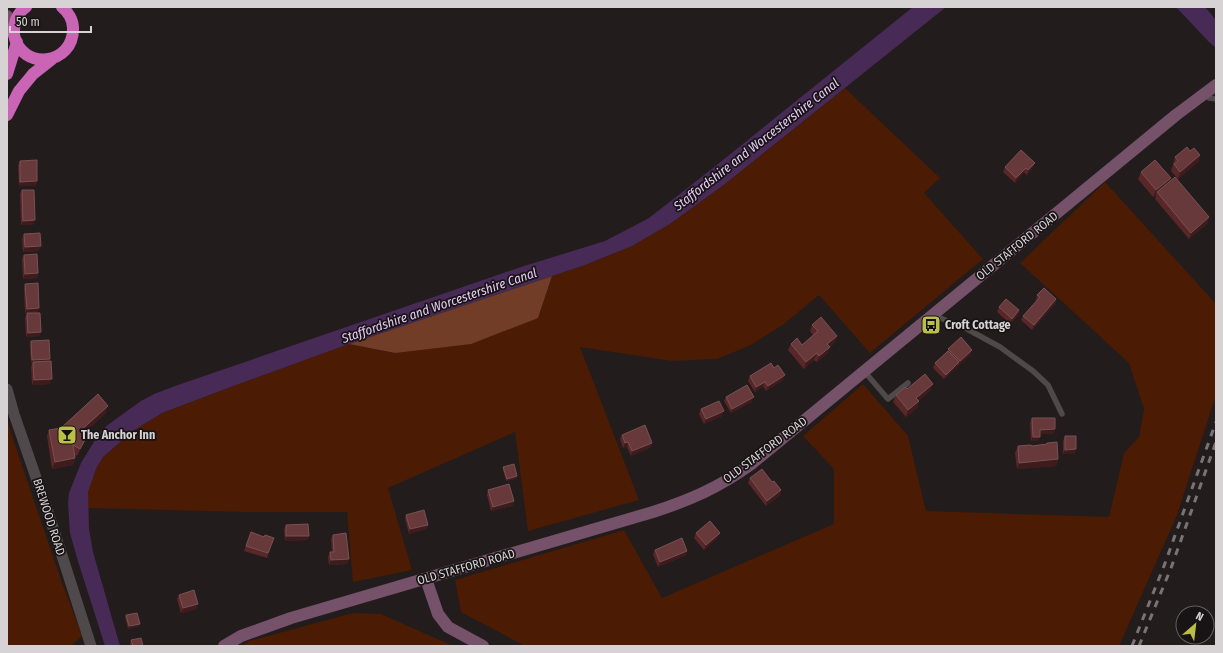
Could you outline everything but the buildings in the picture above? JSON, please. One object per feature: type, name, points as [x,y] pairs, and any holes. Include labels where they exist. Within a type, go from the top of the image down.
[{"type":"highway","points":[[7,74],[15,38],[15,24],[18,15],[26,7]]},
{"type":"highway","points":[[7,115],[19,91],[33,74],[52,59],[60,55],[67,49],[71,42],[73,30],[72,12],[62,7]]},
{"type":"highway","points":[[15,38],[20,49],[31,57],[39,60],[52,59]]},
{"type":"street","points":[[7,16],[15,38]]},
{"type":"street","name":"OLD STAFFORD ROAD","points":[[224,646],[242,636],[291,618],[653,512],[685,501],[710,490],[750,465],[1176,115],[1216,85]]},
{"type":"street","name":"BREWOOD ROAD","points":[[7,389],[91,646]]},
{"type":"street","points":[[426,578],[438,614],[448,627],[483,646]]},
{"type":"lane","points":[[1205,94],[1209,98],[1216,99]]},
{"type":"lane","points":[[932,315],[968,329],[1000,347],[1033,371],[1048,386],[1062,414]]},
{"type":"lane","points":[[864,371],[888,399],[908,383]]},
{"type":"shaded area","points":[[845,88],[940,178],[924,193],[983,259],[870,353],[819,295],[784,324],[751,345],[717,359],[672,361],[580,347],[639,500],[528,531],[515,432],[388,488],[412,570],[353,582],[347,512],[245,512],[88,508],[88,492],[91,480],[103,457],[133,431],[162,413],[349,344],[395,353],[538,318],[552,276],[585,265],[632,246],[670,224],[725,184]]},
{"type":"shaded area","points":[[1105,182],[1216,304],[1216,395],[1177,515],[1119,646],[525,646],[461,612],[455,580],[624,530],[662,598],[834,524],[834,469],[803,436],[863,384],[908,436],[926,511],[1109,517],[1124,453],[1139,437],[1144,409],[1129,363],[1020,263]]},
{"type":"shaded area","points":[[552,276],[538,318],[471,344],[395,353],[349,344]]},
{"type":"shaded area","points":[[7,418],[61,580],[82,636],[71,646],[7,646]]},
{"type":"shaded area","points":[[353,613],[381,614],[453,646],[242,646],[249,641]]},
{"type":"water","name":"Staffordshire and Worcestershire Canal","points":[[913,7],[946,7],[725,184],[670,224],[632,246],[585,265],[349,344],[228,388],[162,413],[133,431],[103,457],[96,469],[88,492],[89,529],[93,552],[120,646],[105,646],[70,533],[68,504],[69,493],[81,463],[100,432],[109,424],[141,401],[154,394],[521,267],[605,241],[634,226],[649,218],[713,168]]},
{"type":"water","points":[[1176,7],[1205,7],[1216,20],[1216,48],[1209,42]]},
{"type":"railway","points":[[1132,646],[1164,566],[1216,422]]},
{"type":"railway","points":[[1139,646],[1171,568],[1216,442]]},
{"type":"place","name":"Croft Cottage","points":[[931,325]]},
{"type":"place","name":"The Anchor Inn","points":[[67,435]]}]
